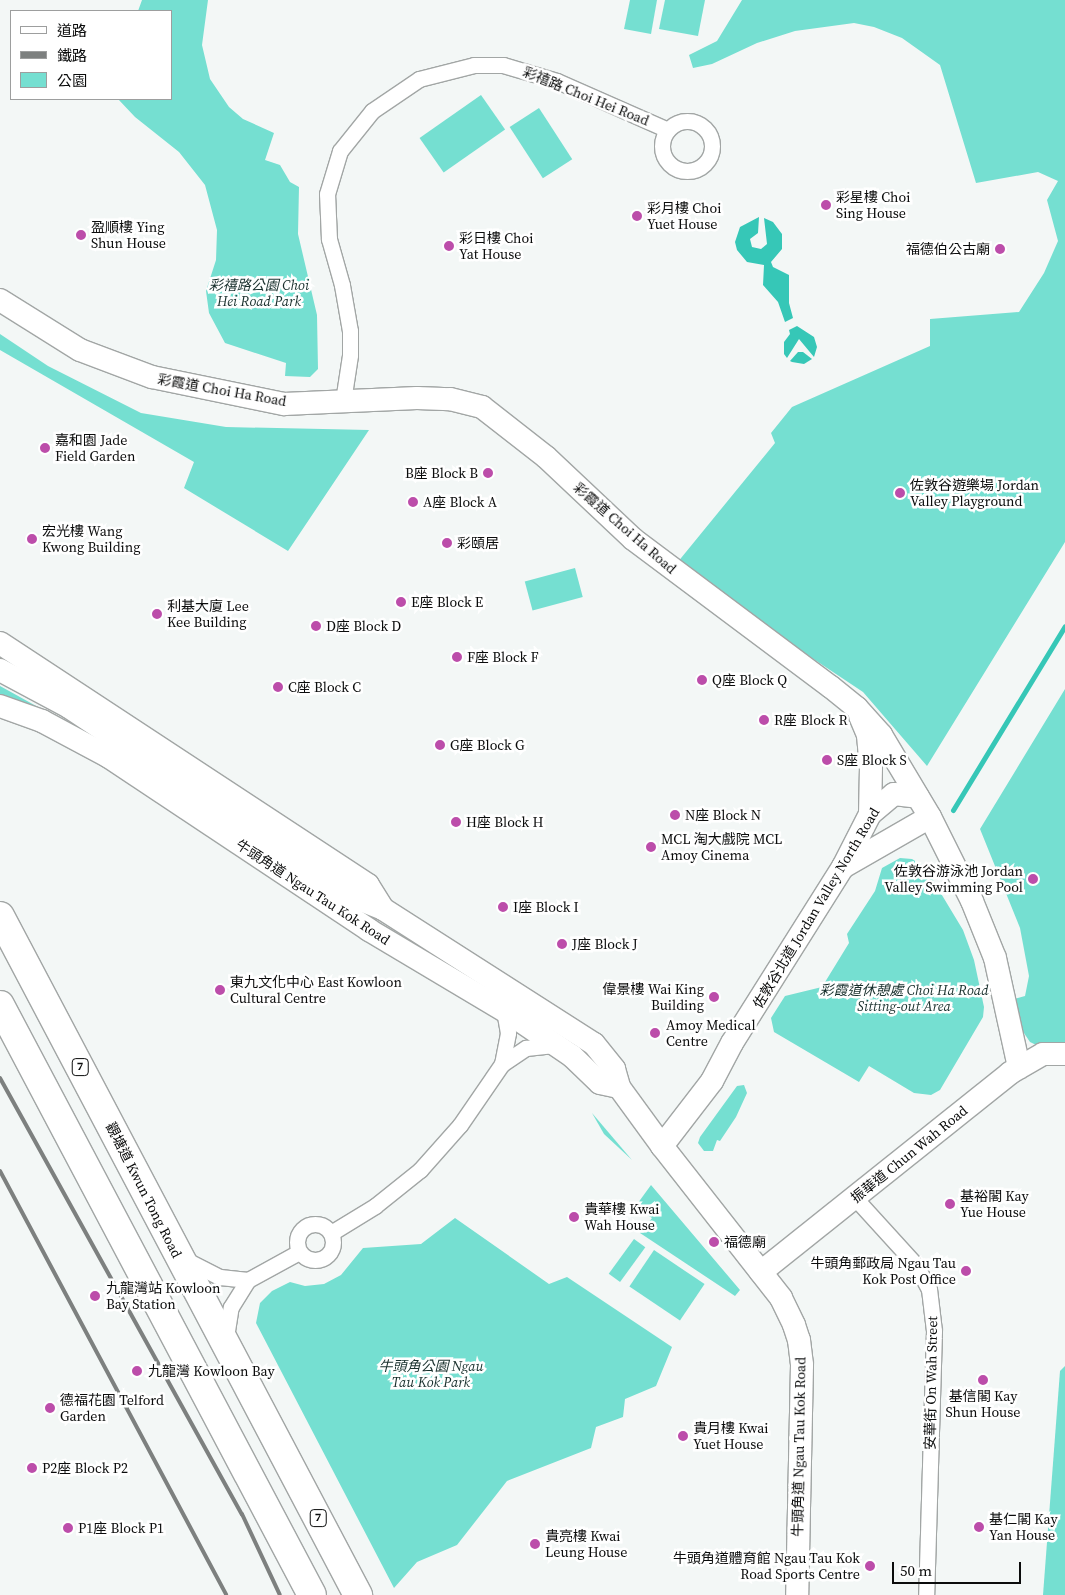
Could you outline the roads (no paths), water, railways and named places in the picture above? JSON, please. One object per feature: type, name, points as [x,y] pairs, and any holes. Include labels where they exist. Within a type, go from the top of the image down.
[{"type":"highway","name":"觀塘道 Kwun Tong Road","points":[[0,916],[358,1595]]},
{"type":"highway","points":[[0,1005],[312,1595]]},
{"type":"main road","name":"彩霞道 Choi Ha Road","points":[[0,300],[80,350],[152,378],[284,404],[450,399],[482,407],[546,456],[633,539],[857,708],[881,735],[930,818],[972,901],[995,958],[1019,1067]]},
{"type":"main road","name":"牛頭角道 Ngau Tau Kok Road","points":[[0,642],[368,884],[383,909]]},
{"type":"main road","points":[[0,670],[69,708],[114,749]]},
{"type":"main road","points":[[0,682],[114,749]]},
{"type":"main road","name":"牛頭角道 Ngau Tau Kok Road","points":[[0,706],[114,749],[264,849],[369,930],[504,1010],[554,1045],[600,1083],[619,1087]]},
{"type":"main road","points":[[857,708],[868,735],[871,767],[870,814]]},
{"type":"main road","name":"佐敦谷北道 Jordan Valley North Road","points":[[662,1146],[712,1081],[732,1043],[844,866],[870,814],[894,794],[918,797]]},
{"type":"main road","points":[[844,866],[930,818]]},
{"type":"main road","name":"牛頭角道 Ngau Tau Kok Road","points":[[264,849],[356,898],[383,909],[594,1044],[614,1069],[619,1087],[662,1146],[781,1298],[799,1340],[801,1417],[797,1595]]},
{"type":"main road","name":"振華道 Chun Wah Road","points":[[760,1272],[1019,1067],[1043,1054],[1065,1054]]},
{"type":"street","name":"彩禧路 Choi Hei Road","points":[[343,401],[349,370],[350,331],[342,285],[329,239],[327,194],[340,151],[372,111],[394,93],[428,76],[474,65],[503,65],[540,74],[668,130]]},
{"type":"street","points":[[502,1064],[508,1033],[504,1010]]},
{"type":"street","points":[[331,1233],[375,1206],[420,1170],[460,1125],[502,1064],[526,1048],[554,1045]]},
{"type":"street","name":"安華街 On Wah Street","points":[[855,1198],[916,1265],[930,1289],[934,1331],[926,1595]]},
{"type":"street","points":[[320,1224],[331,1233],[332,1247],[324,1258],[310,1260],[299,1252],[297,1238],[306,1226],[320,1224]]},
{"type":"street","points":[[226,1343],[231,1307],[248,1280],[299,1252]]},
{"type":"street","points":[[178,1255],[208,1273],[248,1280]]},
{"type":"waterway","points":[[953,810],[1065,626]]},
{"type":"railway","points":[[0,1078],[242,1514],[280,1595]]},
{"type":"railway","points":[[0,1171],[226,1595]]},
{"type":"place","name":"彩星樓 Choi Sing House","points":[[826,205]]},
{"type":"place","name":"彩月樓 Choi Yuet House","points":[[637,216]]},
{"type":"place","name":"盈順樓 Ying Shun House","points":[[81,235]]},
{"type":"place","name":"彩日樓 Choi Yat House","points":[[449,246]]},
{"type":"place","name":"福德伯公古廟","points":[[1000,249]]},
{"type":"place","name":"嘉和園 Jade Field Garden","points":[[45,448]]},
{"type":"place","name":"B座 Block B","points":[[488,473]]},
{"type":"place","name":"佐敦谷遊樂場 Jordan Valley Playground","points":[[900,493]]},
{"type":"place","name":"A座 Block A","points":[[413,502]]},
{"type":"place","name":"宏光樓 Wang Kwong Building","points":[[32,539]]},
{"type":"place","name":"彩頤居","points":[[447,543]]},
{"type":"place","name":"E座 Block E","points":[[401,602]]},
{"type":"place","name":"利基大廈 Lee Kee Building","points":[[157,614]]},
{"type":"place","name":"D座 Block D","points":[[316,626]]},
{"type":"place","name":"F座 Block F","points":[[457,657]]},
{"type":"place","name":"Q座 Block Q","points":[[702,680]]},
{"type":"place","name":"C座 Block C","points":[[278,687]]},
{"type":"place","name":"R座 Block R","points":[[764,720]]},
{"type":"place","name":"G座 Block G","points":[[440,745]]},
{"type":"place","name":"S座 Block S","points":[[827,760]]},
{"type":"place","name":"N座 Block N","points":[[675,815]]},
{"type":"place","name":"H座 Block H","points":[[456,822]]},
{"type":"place","name":"MCL 淘大戲院 MCL Amoy Cinema","points":[[651,847]]},
{"type":"place","name":"佐敦谷游泳池 Jordan Valley Swimming Pool","points":[[1033,879]]},
{"type":"place","name":"I座 Block I","points":[[503,907]]},
{"type":"place","name":"J座 Block J","points":[[562,944]]},
{"type":"place","name":"東九文化中心 East Kowloon Cultural Centre","points":[[220,990]]},
{"type":"place","name":"偉景樓 Wai King Building","points":[[714,997]]},
{"type":"place","name":"Amoy Medical Centre","points":[[655,1033]]},
{"type":"place","name":"基裕閣 Kay Yue House","points":[[950,1204]]},
{"type":"place","name":"貴華樓 Kwai Wah House","points":[[574,1217]]},
{"type":"place","name":"福德廟","points":[[714,1242]]},
{"type":"place","name":"牛頭角郵政局 Ngau Tau Kok Post Office","points":[[966,1271]]},
{"type":"place","name":"九龍灣站 Kowloon Bay Station","points":[[95,1296]]},
{"type":"place","name":"九龍灣 Kowloon Bay","points":[[137,1371]]},
{"type":"place","name":"基信閣 Kay Shun House","points":[[983,1380]]},
{"type":"place","name":"德福花園 Telford Garden","points":[[50,1408]]},
{"type":"place","name":"貴月樓 Kwai Yuet House","points":[[683,1436]]},
{"type":"place","name":"P2座 Block P2","points":[[32,1468]]},
{"type":"place","name":"基仁閣 Kay Yan House","points":[[979,1527]]},
{"type":"place","name":"P1座 Block P1","points":[[68,1528]]},
{"type":"place","name":"貴亮樓 Kwai Leung House","points":[[535,1544]]},
{"type":"place","name":"牛頭角道體育館 Ngau Tau Kok Road Sports Centre","points":[[870,1566]]},
{"type":"park label","name":"彩禧路公園 Choi Hei Road Park","points":[[259,294]]},
{"type":"park label","name":"彩霞道休憩處 Choi Ha Road Sitting-out Area","points":[[904,998]]},
{"type":"park label","name":"牛頭角公園 Ngau Tau Kok Park","points":[[431,1374]]}]
